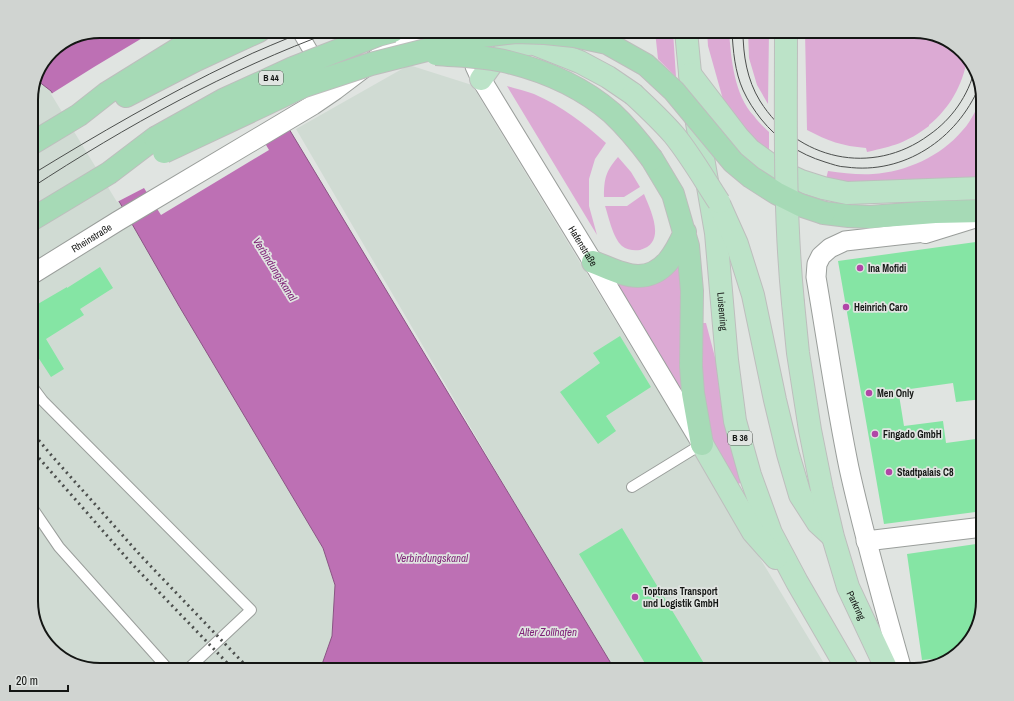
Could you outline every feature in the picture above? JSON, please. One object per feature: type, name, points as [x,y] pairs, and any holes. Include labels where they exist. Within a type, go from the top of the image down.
[{"type":"highway","points":[[38,140],[79,115],[107,92],[195,38]]},
{"type":"highway","points":[[79,115],[128,95],[196,60],[245,38]]},
{"type":"highway","name":"B 44","points":[[38,216],[109,173],[155,138],[223,100],[293,68],[370,38]]},
{"type":"highway","points":[[109,173],[164,152],[304,86],[372,64],[474,38]]},
{"type":"highway","points":[[583,38],[607,43],[646,65],[674,91],[733,162],[776,193],[800,205],[824,213],[870,217],[935,212],[976,213]]},
{"type":"highway","points":[[420,52],[481,57],[508,62],[547,75],[571,86],[593,99],[611,113],[634,136],[652,159],[673,194],[688,246],[692,283],[691,372],[702,444]]},
{"type":"highway","points":[[593,262],[626,274],[638,276],[652,273],[669,261],[685,232]]},
{"type":"main road","points":[[522,38],[580,62],[608,76],[633,94],[674,136],[718,202],[737,244],[753,295],[779,416],[800,495],[818,523],[833,538]]},
{"type":"main road","name":"Luisenring","points":[[686,38],[689,73],[716,232],[727,360],[735,421],[750,475],[771,533],[797,582]]},
{"type":"main road","points":[[786,38],[786,204],[788,255],[798,353],[810,430],[833,538]]},
{"type":"main road","points":[[481,79],[493,62],[509,49],[532,43]]},
{"type":"main road","points":[[689,73],[738,137],[750,150],[779,171],[801,182],[847,193],[976,188]]},
{"type":"main road","name":"B 36","points":[[702,444],[753,532],[797,582],[844,663]]},
{"type":"main road","name":"Parkring","points":[[833,538],[848,587],[884,663]]},
{"type":"street","points":[[303,38],[336,89]]},
{"type":"street","points":[[336,89],[360,38]]},
{"type":"street","points":[[336,89],[394,38]]},
{"type":"street","name":"Hafenstraße","points":[[459,38],[481,79],[702,444]]},
{"type":"street","name":"Rheinstraße","points":[[38,271],[313,105],[336,89]]},
{"type":"street","points":[[900,663],[866,541],[841,426],[816,277],[817,264],[821,256],[830,248],[845,241],[925,232],[976,215]]},
{"type":"street","points":[[866,541],[976,527]]},
{"type":"lane","points":[[38,394],[251,610],[195,663]]},
{"type":"lane","points":[[632,487],[702,444]]},
{"type":"lane","points":[[38,516],[59,547],[163,663]]},
{"type":"shaded area","points":[[656,38],[673,38],[676,77],[658,59]]},
{"type":"shaded area","points":[[707,38],[730,38],[738,87],[747,107],[769,132],[769,154],[760,147],[724,103],[708,46]]},
{"type":"shaded area","points":[[748,38],[769,38],[768,104],[757,85],[749,58]]},
{"type":"shaded area","points":[[805,38],[926,39],[941,44],[958,56],[966,66],[954,96],[943,112],[929,126],[900,143],[867,152],[866,148],[835,142],[807,130]]},
{"type":"shaded area","points":[[409,65],[472,85],[824,663],[611,663],[544,553],[296,129]]},
{"type":"shaded area","points":[[40,83],[51,91],[120,203],[179,306],[323,548],[335,585],[332,636],[322,663],[100,663],[84,661],[73,657],[59,647],[46,632],[40,617],[38,605],[38,96]]},
{"type":"shaded area","points":[[507,86],[534,94],[554,104],[581,122],[606,143],[595,159],[589,179],[589,206],[597,235]]},
{"type":"shaded area","points":[[976,110],[976,181],[851,184],[826,179],[828,171],[873,174],[885,173],[910,166],[944,148],[954,140],[970,121]]},
{"type":"shaded area","points":[[618,157],[631,172],[640,187],[624,197],[604,197],[606,175]]},
{"type":"shaded area","points":[[644,194],[655,226],[653,241],[648,246],[640,250],[628,249],[622,246],[616,238],[605,206],[627,206]]},
{"type":"shaded area","points":[[678,265],[683,268],[685,393],[681,394],[614,282]]},
{"type":"shaded area","points":[[700,323],[706,323],[716,361],[729,440],[741,483],[737,484],[714,443],[705,412],[699,381]]},
{"type":"water","name":"Verbindungskanal","points":[[100,38],[234,38],[611,663],[322,663],[332,636],[335,585],[323,548],[179,306],[120,203],[51,91],[40,83],[44,73],[51,62],[59,54],[69,46],[80,41]]},
{"type":"pier","points":[[142,38],[236,38],[286,121],[259,133],[269,150],[161,215],[144,188],[117,202],[51,94]]},
{"type":"building","points":[[976,242],[976,400],[956,402],[953,383],[910,389],[911,394],[899,395],[904,426],[943,421],[946,443],[976,439],[976,512],[884,524],[838,261]]},
{"type":"building","points":[[100,267],[113,288],[80,309],[84,315],[46,339],[64,369],[51,377],[38,357],[38,304]]},
{"type":"building","points":[[620,336],[651,387],[606,416],[616,431],[598,444],[560,392],[600,363],[593,353]]},
{"type":"building","name":"Toptrans Transport und Logistik GmbH","points":[[622,528],[704,663],[645,663],[579,554]]},
{"type":"building","points":[[976,544],[976,600],[974,617],[970,628],[955,647],[941,657],[933,660],[922,660],[907,554]]},
{"type":"tram line","points":[[38,171],[183,87],[261,49],[288,38]]},
{"type":"tram line","points":[[38,184],[140,121],[216,81],[315,38]]},
{"type":"tram line","points":[[732,38],[735,61],[740,83],[749,102],[761,119],[782,140],[806,155],[838,166],[867,168],[888,165],[908,159],[926,150],[943,137],[957,123],[975,94]]},
{"type":"tram line","points":[[743,38],[749,76],[760,101],[776,121],[794,137],[815,149],[837,156],[860,158],[884,156],[907,148],[929,135],[945,122],[958,106],[972,79]]},
{"type":"railway","points":[[38,439],[141,556],[243,663]]},
{"type":"railway","points":[[38,457],[132,564],[227,663]]},
{"type":"place","name":"Ina Mofidi","points":[[860,268]]},
{"type":"place","name":"Heinrich Caro","points":[[846,307]]},
{"type":"place","name":"Men Only","points":[[869,393]]},
{"type":"place","name":"Fingado GmbH","points":[[875,434]]},
{"type":"place","name":"Stadtpalais C8","points":[[889,472]]},
{"type":"place","name":"Toptrans Transport und Logistik GmbH","points":[[635,597]]},
{"type":"water label","name":"Alter Zollhafen","points":[[548,632]]}]
